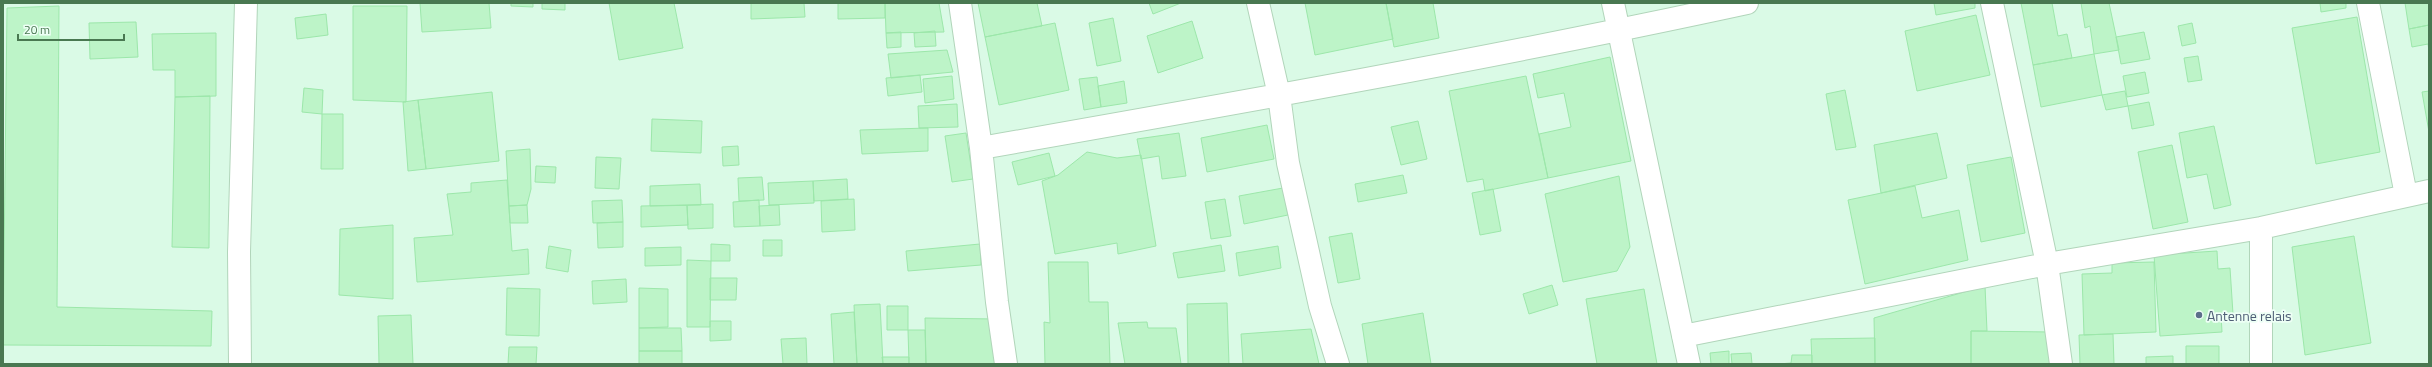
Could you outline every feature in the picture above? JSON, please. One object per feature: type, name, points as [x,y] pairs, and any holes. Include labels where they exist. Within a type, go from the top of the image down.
[{"type":"street","points":[[240,364],[239,252],[246,3]]},
{"type":"street","points":[[960,3],[981,148],[997,302],[1006,364]]},
{"type":"street","points":[[1258,3],[1279,96],[1288,163],[1320,306],[1338,364]]},
{"type":"street","points":[[1613,3],[1689,364]]},
{"type":"street","points":[[981,148],[1279,96],[1619,31],[1747,3]]},
{"type":"street","points":[[1992,3],[2046,264],[2061,364]]},
{"type":"street","points":[[2368,3],[2406,195]]},
{"type":"street","points":[[1683,336],[2046,264],[2261,228],[2429,191]]},
{"type":"street","points":[[2261,228],[2261,364]]},
{"type":"shaded area","points":[[3,3],[2429,3],[2429,364],[3,364]]},
{"type":"building","points":[[420,3],[489,3],[491,28],[422,32]]},
{"type":"building","points":[[511,3],[533,3],[533,7],[511,6]]},
{"type":"building","points":[[542,3],[565,3],[565,10],[542,9]]},
{"type":"building","points":[[609,3],[674,3],[683,48],[619,60]]},
{"type":"building","points":[[751,3],[804,3],[805,17],[751,19]]},
{"type":"building","points":[[838,3],[885,3],[885,18],[838,19]]},
{"type":"building","points":[[885,3],[939,3],[944,32],[886,33]]},
{"type":"building","points":[[978,3],[1037,3],[1042,26],[985,37]]},
{"type":"building","points":[[1149,3],[1181,3],[1153,14]]},
{"type":"building","points":[[1305,3],[1386,3],[1393,39],[1315,55]]},
{"type":"building","points":[[1386,3],[1433,3],[1439,38],[1394,47]]},
{"type":"building","points":[[1934,3],[1975,3],[1975,8],[1936,15]]},
{"type":"building","points":[[2021,3],[2052,3],[2058,36],[2067,34],[2072,58],[2033,65]]},
{"type":"building","points":[[2081,3],[2109,3],[2119,50],[2094,54],[2090,26],[2085,28]]},
{"type":"building","points":[[2320,3],[2346,3],[2346,8],[2321,12]]},
{"type":"building","points":[[2405,3],[2429,3],[2429,25],[2409,29]]},
{"type":"building","points":[[59,6],[57,307],[212,311],[211,346],[3,345],[7,8]]},
{"type":"building","points":[[353,6],[407,6],[406,102],[353,100]]},
{"type":"building","points":[[326,14],[328,35],[297,39],[295,18]]},
{"type":"building","points":[[1976,15],[1990,75],[1917,91],[1905,31]]},
{"type":"building","points":[[2357,17],[2380,152],[2316,164],[2292,28]]},
{"type":"building","points":[[1113,18],[1121,61],[1097,66],[1089,23]]},
{"type":"building","points":[[1192,21],[1203,58],[1158,73],[1147,36]]},
{"type":"building","points":[[136,22],[138,57],[90,59],[89,23]]},
{"type":"building","points":[[1055,23],[1069,90],[999,105],[985,37]]},
{"type":"building","points":[[2192,23],[2196,43],[2182,46],[2178,26]]},
{"type":"building","points":[[2429,25],[2429,50],[2428,44],[2412,47],[2409,29]]},
{"type":"building","points":[[935,31],[936,46],[915,47],[914,33]]},
{"type":"building","points":[[901,32],[901,47],[887,48],[886,33]]},
{"type":"building","points":[[2144,32],[2150,59],[2121,64],[2116,37]]},
{"type":"building","points":[[216,33],[216,96],[175,97],[175,70],[153,70],[152,34]]},
{"type":"building","points":[[947,50],[953,72],[891,78],[888,54]]},
{"type":"building","points":[[2094,54],[2102,95],[2041,107],[2033,65]]},
{"type":"building","points":[[2198,56],[2202,80],[2188,82],[2184,58]]},
{"type":"building","points":[[1610,57],[1631,161],[1548,178],[1539,134],[1571,127],[1564,93],[1538,98],[1533,74]]},
{"type":"building","points":[[2145,72],[2149,93],[2127,97],[2123,76]]},
{"type":"building","points":[[920,75],[922,92],[888,96],[886,78]]},
{"type":"building","points":[[952,76],[954,99],[925,103],[923,79]]},
{"type":"building","points":[[1526,76],[1548,178],[1485,191],[1483,179],[1467,182],[1449,91]]},
{"type":"building","points":[[1097,77],[1101,107],[1084,110],[1079,79]]},
{"type":"building","points":[[1124,81],[1127,103],[1101,107],[1098,86]]},
{"type":"building","points":[[304,88],[323,90],[322,114],[302,112]]},
{"type":"building","points":[[1845,90],[1856,147],[1836,150],[1826,94]]},
{"type":"building","points":[[2125,91],[2128,106],[2106,110],[2102,95]]},
{"type":"building","points":[[2429,91],[2429,132],[2422,92]]},
{"type":"building","points":[[492,92],[499,161],[426,169],[418,100]]},
{"type":"building","points":[[210,96],[209,248],[172,247],[175,97]]},
{"type":"building","points":[[418,100],[426,169],[408,171],[403,102]]},
{"type":"building","points":[[2149,102],[2154,125],[2132,129],[2128,106]]},
{"type":"building","points":[[957,104],[958,127],[919,128],[918,106]]},
{"type":"building","points":[[322,114],[343,114],[343,169],[321,169]]},
{"type":"building","points":[[652,119],[702,121],[701,153],[651,151]]},
{"type":"building","points":[[1418,121],[1427,159],[1401,165],[1391,127]]},
{"type":"building","points":[[1267,125],[1274,159],[1207,172],[1201,138]]},
{"type":"building","points":[[2214,126],[2231,205],[2214,209],[2207,174],[2187,178],[2179,133]]},
{"type":"building","points":[[928,128],[928,151],[862,154],[860,130]]},
{"type":"building","points":[[966,133],[973,179],[952,182],[945,136]]},
{"type":"building","points":[[1179,133],[1186,176],[1162,179],[1159,156],[1141,159],[1137,139]]},
{"type":"building","points":[[1937,133],[1947,178],[1881,193],[1874,145]]},
{"type":"building","points":[[2172,145],[2188,222],[2153,229],[2138,152]]},
{"type":"building","points":[[738,146],[739,165],[723,166],[722,147]]},
{"type":"building","points":[[530,149],[531,189],[527,205],[509,206],[506,151]]},
{"type":"building","points":[[1087,152],[1117,158],[1141,155],[1156,246],[1118,254],[1117,243],[1055,254],[1042,181],[1058,175]]},
{"type":"building","points":[[1049,153],[1055,176],[1018,185],[1012,162]]},
{"type":"building","points":[[596,157],[621,158],[619,189],[595,188]]},
{"type":"building","points":[[2011,157],[2025,233],[1981,242],[1967,165]]},
{"type":"building","points":[[536,166],[556,167],[555,183],[535,182]]},
{"type":"building","points":[[1403,175],[1407,193],[1358,202],[1355,184]]},
{"type":"building","points":[[1619,176],[1630,247],[1617,271],[1563,282],[1545,194]]},
{"type":"building","points":[[762,177],[764,200],[739,201],[738,178]]},
{"type":"building","points":[[847,179],[848,199],[814,201],[813,181]]},
{"type":"building","points":[[507,180],[512,251],[528,249],[529,274],[417,282],[414,238],[453,235],[447,194],[471,192],[471,183]]},
{"type":"building","points":[[813,181],[814,203],[769,205],[768,183]]},
{"type":"building","points":[[700,184],[701,205],[650,206],[650,186]]},
{"type":"building","points":[[1915,186],[1922,218],[1959,210],[1968,260],[1865,284],[1848,200]]},
{"type":"building","points":[[1283,188],[1288,215],[1244,224],[1239,196]]},
{"type":"building","points":[[1493,189],[1501,231],[1480,235],[1472,193]]},
{"type":"building","points":[[854,199],[855,230],[822,232],[821,201]]},
{"type":"building","points":[[1225,199],[1231,236],[1211,239],[1205,202]]},
{"type":"building","points":[[622,200],[623,222],[593,223],[592,201]]},
{"type":"building","points":[[759,200],[760,226],[734,227],[733,202]]},
{"type":"building","points":[[713,204],[713,228],[688,229],[687,205]]},
{"type":"building","points":[[527,205],[528,223],[510,223],[509,206]]},
{"type":"building","points":[[687,205],[688,225],[641,227],[641,206]]},
{"type":"building","points":[[779,205],[780,225],[760,226],[759,206]]},
{"type":"building","points":[[623,222],[623,247],[598,248],[597,223]]},
{"type":"building","points":[[393,225],[393,299],[339,295],[340,229]]},
{"type":"building","points":[[1352,233],[1360,279],[1338,283],[1329,237]]},
{"type":"building","points":[[2354,236],[2371,343],[2305,355],[2292,247]]},
{"type":"building","points":[[763,240],[782,240],[782,256],[763,256]]},
{"type":"building","points":[[711,244],[730,245],[730,261],[711,261]]},
{"type":"building","points":[[980,244],[981,265],[908,271],[906,251]]},
{"type":"building","points":[[1221,245],[1225,271],[1178,278],[1173,253]]},
{"type":"building","points":[[549,246],[571,250],[568,272],[546,268]]},
{"type":"building","points":[[1278,246],[1281,268],[1239,276],[1236,253]]},
{"type":"building","points":[[681,247],[681,265],[645,266],[645,248]]},
{"type":"building","points":[[2217,251],[2218,269],[2230,268],[2233,314],[2221,315],[2222,332],[2160,336],[2154,255]]},
{"type":"building","points":[[687,260],[711,261],[710,327],[687,327]]},
{"type":"building","points":[[1048,262],[1088,262],[1089,302],[1108,302],[1110,364],[1045,364],[1044,322],[1050,323]]},
{"type":"building","points":[[2154,262],[2156,332],[2084,335],[2082,274],[2112,273],[2112,263]]},
{"type":"building","points":[[710,278],[737,278],[736,300],[710,300]]},
{"type":"building","points":[[626,279],[627,302],[593,304],[592,281]]},
{"type":"building","points":[[1552,285],[1558,305],[1529,314],[1523,294]]},
{"type":"building","points":[[1985,286],[1987,331],[1971,331],[1971,364],[1875,364],[1874,318]]},
{"type":"building","points":[[507,288],[540,289],[539,336],[506,335]]},
{"type":"building","points":[[639,288],[668,289],[668,327],[639,328]]},
{"type":"building","points":[[1644,289],[1657,364],[1597,364],[1586,299]]},
{"type":"building","points":[[1227,303],[1229,364],[1188,364],[1187,304]]},
{"type":"building","points":[[880,304],[883,364],[857,364],[854,305]]},
{"type":"building","points":[[887,306],[908,306],[908,330],[887,330]]},
{"type":"building","points":[[854,312],[857,364],[834,364],[831,314]]},
{"type":"building","points":[[1423,313],[1431,364],[1368,364],[1362,324]]},
{"type":"building","points":[[411,315],[413,364],[379,364],[378,316]]},
{"type":"building","points":[[925,318],[995,319],[997,364],[926,364]]},
{"type":"building","points":[[710,321],[731,321],[731,340],[710,341]]},
{"type":"building","points":[[1147,322],[1148,328],[1176,328],[1181,364],[1125,364],[1118,323]]},
{"type":"building","points":[[639,328],[681,328],[682,351],[639,351]]},
{"type":"building","points":[[1311,329],[1319,364],[1243,364],[1241,334]]},
{"type":"building","points":[[908,330],[925,330],[926,364],[909,364]]},
{"type":"building","points":[[1971,331],[2051,332],[2051,364],[1971,364]]},
{"type":"building","points":[[2113,334],[2114,364],[2080,364],[2079,335]]},
{"type":"building","points":[[806,338],[807,364],[783,364],[781,339]]},
{"type":"building","points":[[1875,338],[1875,364],[1812,364],[1811,339]]},
{"type":"building","points":[[2186,346],[2219,346],[2219,364],[2186,364]]},
{"type":"building","points":[[509,347],[537,347],[536,364],[508,364]]},
{"type":"building","points":[[639,351],[682,351],[682,364],[639,364]]},
{"type":"building","points":[[1729,351],[1729,364],[1711,364],[1710,353]]},
{"type":"building","points":[[1751,353],[1752,364],[1732,364],[1731,354]]},
{"type":"building","points":[[1792,355],[1812,355],[1812,364],[1778,364],[1791,363]]},
{"type":"building","points":[[2173,356],[2173,364],[2146,364],[2146,357]]},
{"type":"building","points":[[882,357],[909,357],[909,364],[883,364]]},
{"type":"place","name":"Antenne relais","points":[[2199,315]]}]
